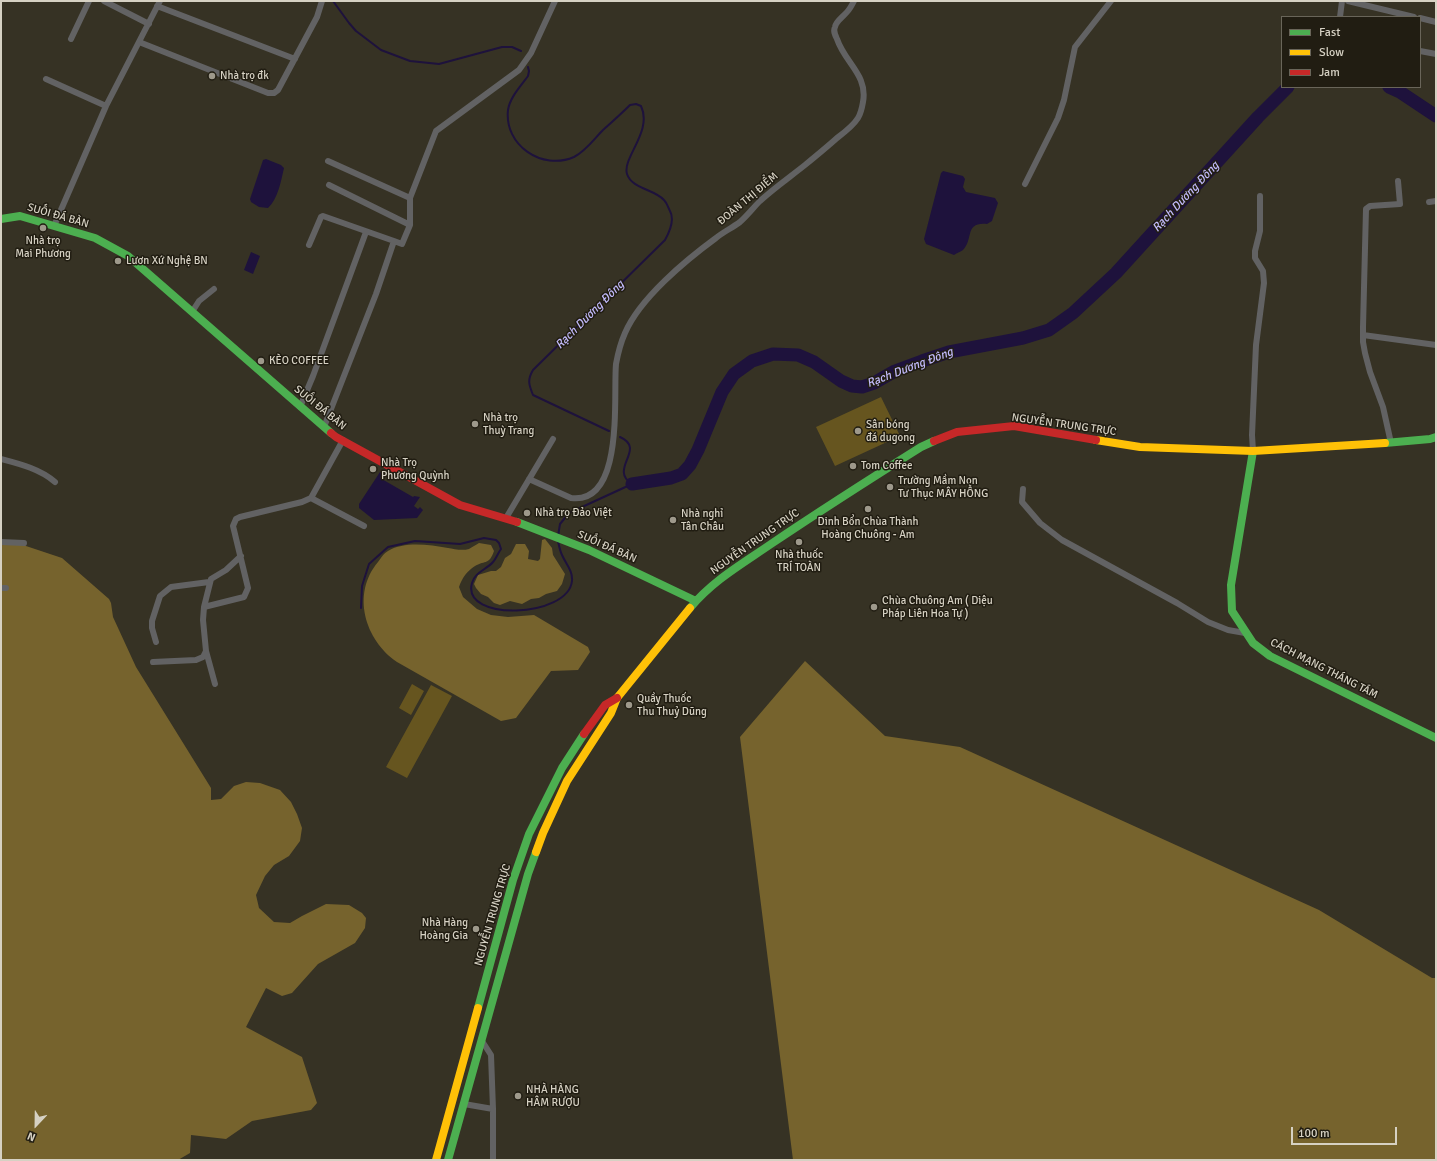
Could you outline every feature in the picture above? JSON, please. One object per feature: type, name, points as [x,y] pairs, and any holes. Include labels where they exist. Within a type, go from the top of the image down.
[{"type":"main road","name":"SUỐI ĐÁ BÀN","points":[[1,219],[20,216],[95,238],[128,256],[324,428],[336,437],[437,493],[460,505],[506,518],[589,550],[696,602]]},
{"type":"main road","name":"NGUYỄN TRUNG TRỰC","points":[[448,1160],[528,874],[543,832],[567,781],[611,713],[617,698],[696,602],[716,582],[818,512],[921,447],[957,432],[1014,426],[1140,447],[1252,451],[1391,443],[1430,439],[1436,436]]},
{"type":"main road","name":"CÁCH MẠNG THÁNG TÁM","points":[[1252,451],[1231,585],[1232,611],[1245,633],[1253,643],[1270,656],[1436,738]]},
{"type":"main road","name":"NGUYỄN TRUNG TRỰC","points":[[436,1160],[453,1103],[512,880],[529,834],[555,781],[578,742],[605,705],[617,698]]},
{"type":"main road","points":[[453,1103],[464,1104]]},
{"type":"street","points":[[71,39],[89,1]]},
{"type":"street","points":[[104,1],[148,24]]},
{"type":"street","points":[[140,42],[261,90],[274,93],[278,90],[317,17],[322,1]]},
{"type":"street","points":[[309,245],[321,217],[323,216],[402,244],[410,225],[410,198],[436,131],[519,70],[531,53],[555,1]]},
{"type":"street","name":"ĐOÀN THỊ ĐIỂM","points":[[529,479],[571,498],[577,499],[588,497],[599,486],[608,468],[614,436],[616,418],[616,362],[629,324],[645,302],[680,267],[704,247],[745,218],[761,201],[850,127],[857,119],[861,112],[864,89],[862,81],[838,43],[834,31],[837,23],[848,11],[854,1]]},
{"type":"street","points":[[1025,184],[1058,118],[1064,100],[1075,47],[1111,1]]},
{"type":"street","points":[[1340,16],[1342,1]]},
{"type":"street","points":[[1348,1],[1410,16]]},
{"type":"street","points":[[54,226],[106,106],[159,3],[295,59]]},
{"type":"street","points":[[1421,18],[1436,22]]},
{"type":"street","points":[[1421,50],[1436,54]]},
{"type":"street","points":[[46,79],[106,106]]},
{"type":"street","points":[[328,161],[410,198]]},
{"type":"street","points":[[1391,443],[1383,407],[1365,353],[1363,335],[1366,209],[1370,206],[1400,204],[1398,181]]},
{"type":"street","points":[[329,185],[410,225]]},
{"type":"street","points":[[1252,451],[1256,346],[1264,283],[1263,271],[1255,258],[1255,251],[1260,231],[1260,196]]},
{"type":"street","points":[[300,407],[366,232]]},
{"type":"street","points":[[324,428],[376,294],[394,241]]},
{"type":"street","points":[[192,312],[199,301],[214,289]]},
{"type":"street","points":[[1363,335],[1436,345]]},
{"type":"street","points":[[506,518],[553,439]]},
{"type":"street","points":[[204,607],[244,597],[248,588],[233,526],[236,519],[302,502],[311,498],[343,440]]},
{"type":"street","points":[[1,459],[24,465],[46,475],[55,482]]},
{"type":"street","points":[[1023,489],[1022,502],[1028,511],[1062,540],[1177,603],[1208,622],[1228,630],[1245,633]]},
{"type":"street","points":[[311,498],[364,526]]},
{"type":"street","points":[[1,542],[24,543]]},
{"type":"street","points":[[156,642],[152,628],[152,621],[160,596],[171,587],[209,582],[217,574],[226,570],[240,556]]},
{"type":"street","points":[[209,582],[203,620],[206,651],[215,684]]},
{"type":"street","points":[[153,662],[196,660],[203,657],[206,651]]},
{"type":"street","points":[[482,1041],[491,1055],[493,1160]]},
{"type":"street","points":[[464,1104],[493,1109]]},
{"type":"shaded area","points":[[266,159],[281,165],[284,168],[277,195],[268,208],[259,207],[251,202],[250,199],[263,160]]},
{"type":"shaded area","points":[[943,171],[963,176],[965,179],[963,187],[966,192],[995,198],[998,203],[992,221],[972,228],[966,246],[962,251],[954,255],[926,244],[924,239],[941,173]]},
{"type":"shaded area","points":[[251,252],[260,256],[253,274],[244,270]]},
{"type":"shaded area","name":"Sân bóng đá dugong","points":[[881,397],[900,436],[835,466],[816,427]]},
{"type":"shaded area","points":[[380,472],[383,474],[380,478],[413,497],[420,497],[414,506],[418,509],[420,507],[423,510],[417,518],[374,520],[359,508],[359,504]]},
{"type":"shaded area","points":[[545,539],[552,548],[553,555],[565,574],[562,584],[557,591],[539,598],[531,599],[522,604],[510,601],[500,605],[494,603],[488,597],[481,594],[476,588],[474,584],[478,575],[496,571],[501,567],[505,558],[511,554],[516,544],[525,544],[529,551],[528,559],[538,561],[540,559],[542,540]]},
{"type":"shaded area","points":[[479,543],[491,545],[494,551],[487,562],[475,566],[467,572],[459,587],[463,597],[477,609],[491,615],[508,617],[534,615],[588,647],[590,652],[578,670],[551,671],[516,718],[501,721],[397,662],[386,653],[377,642],[365,616],[365,588],[370,575],[381,557],[387,552],[395,548],[409,545],[466,550]]},
{"type":"shaded area","points":[[1,544],[23,545],[62,558],[109,599],[113,617],[136,667],[211,788],[211,800],[221,799],[234,786],[246,782],[260,783],[280,790],[291,802],[302,828],[300,841],[289,856],[274,865],[265,876],[256,895],[259,908],[274,922],[290,923],[326,904],[349,905],[362,913],[366,918],[365,928],[355,943],[318,964],[292,993],[282,996],[266,988],[246,1027],[302,1057],[317,1103],[311,1110],[252,1121],[226,1139],[191,1135],[190,1153],[178,1160],[1,1160]]},
{"type":"shaded area","points":[[805,661],[885,736],[960,747],[1319,910],[1432,978],[1436,978],[1436,1160],[793,1160],[740,737]]},
{"type":"shaded area","points":[[412,684],[424,691],[411,715],[399,708]]},
{"type":"shaded area","points":[[431,685],[452,696],[407,778],[386,767]]},
{"type":"waterway","name":"Rạch Dương Đông","points":[[333,1],[356,31],[381,50],[410,61],[439,64],[502,47],[512,47],[521,51]]},
{"type":"waterway","name":"Rạch Dương Đông","points":[[528,67],[528,76],[513,96],[508,110],[508,123],[512,134],[519,144],[538,158],[562,160],[574,157],[586,148],[630,105],[636,104],[641,106],[644,115],[643,125],[641,134],[629,160],[627,174],[633,183],[660,196],[667,204],[672,218],[669,233],[665,240],[533,370],[529,380],[533,395],[609,431]]},
{"type":"waterway","name":"Rạch Dương Đông","points":[[632,484],[671,478],[682,474],[690,465],[698,450],[722,392],[734,374],[752,361],[773,354],[798,355],[814,362],[841,381],[852,386],[862,387],[874,383],[895,371],[949,352],[1023,338],[1049,330],[1073,313],[1116,273],[1258,117],[1287,88]]},
{"type":"waterway","name":"Rạch Dương Đông","points":[[1391,88],[1400,92],[1436,116]]},
{"type":"waterway","name":"Rạch Dương Đông","points":[[620,437],[627,442],[630,447],[624,472],[626,478],[632,484]]},
{"type":"waterway","points":[[558,536],[560,524],[569,513],[632,484]]},
{"type":"waterway","points":[[361,608],[362,586],[369,564],[388,547],[415,541],[460,544],[484,538],[496,540],[501,549],[493,562],[473,579],[473,596],[482,604],[498,609],[516,610],[536,608],[553,602],[566,593],[572,581],[570,571],[561,553],[558,541]]},
{"type":"traffic: fast","points":[[1,219],[20,216],[95,238],[128,256],[331,433]]},
{"type":"traffic: fast","points":[[1385,443],[1430,439],[1436,437]]},
{"type":"traffic: fast","points":[[690,608],[708,589],[738,566],[864,483],[921,447],[934,441]]},
{"type":"traffic: fast","points":[[1253,451],[1231,585],[1232,611],[1253,643],[1270,656],[1436,738]]},
{"type":"traffic: fast","points":[[517,522],[589,550],[696,601]]},
{"type":"traffic: fast","points":[[478,1008],[513,880],[529,834],[562,768],[584,734]]},
{"type":"traffic: fast","points":[[448,1160],[528,874],[536,852]]},
{"type":"traffic: slow","points":[[1096,440],[1140,447],[1253,451],[1385,443]]},
{"type":"traffic: slow","points":[[536,852],[567,781],[611,713],[617,698],[690,608]]},
{"type":"traffic: slow","points":[[436,1160],[478,1008]]},
{"type":"traffic: jam","points":[[934,441],[957,432],[1014,426],[1096,440]]},
{"type":"traffic: jam","points":[[331,433],[460,505],[517,522]]},
{"type":"traffic: jam","points":[[584,734],[605,705],[617,698]]},
{"type":"place","name":"Nhà trọ đk","points":[[212,76]]},
{"type":"place","name":"Nhà trọ Mai Phương","points":[[43,228]]},
{"type":"place","name":"Lươn Xứ Nghệ BN","points":[[118,261]]},
{"type":"place","name":"KÈO COFFEE","points":[[261,361]]},
{"type":"place","name":"Nhà trọ Thuỳ Trang","points":[[475,424]]},
{"type":"place","name":"Sân bóng đá dugong","points":[[858,431]]},
{"type":"place","name":"Tom Coffee","points":[[853,466]]},
{"type":"place","name":"Nhà Trọ Phương Quỳnh","points":[[373,469]]},
{"type":"place","name":"Trường Mầm Non Tư Thục MÂY HỒNG","points":[[890,487]]},
{"type":"place","name":"Dinh Bổn Chùa Thành Hoàng Chuông - Am","points":[[868,509]]},
{"type":"place","name":"Nhà trọ Đảo Việt","points":[[527,513]]},
{"type":"place","name":"Nhà nghỉ Tân Châu","points":[[673,520]]},
{"type":"place","name":"Nhà thuốc TRÍ TOÀN","points":[[799,542]]},
{"type":"place","name":"Chùa Chuông Am ( Diệu Pháp Liên Hoa Tự )","points":[[874,607]]},
{"type":"place","name":"Quầy Thuốc Thu Thuỷ Dũng","points":[[629,705]]},
{"type":"place","name":"Nhà Hàng Hoàng Gia","points":[[476,929]]},
{"type":"place","name":"NHÀ HÀNG HÂM RƯỢU","points":[[518,1096]]}]
